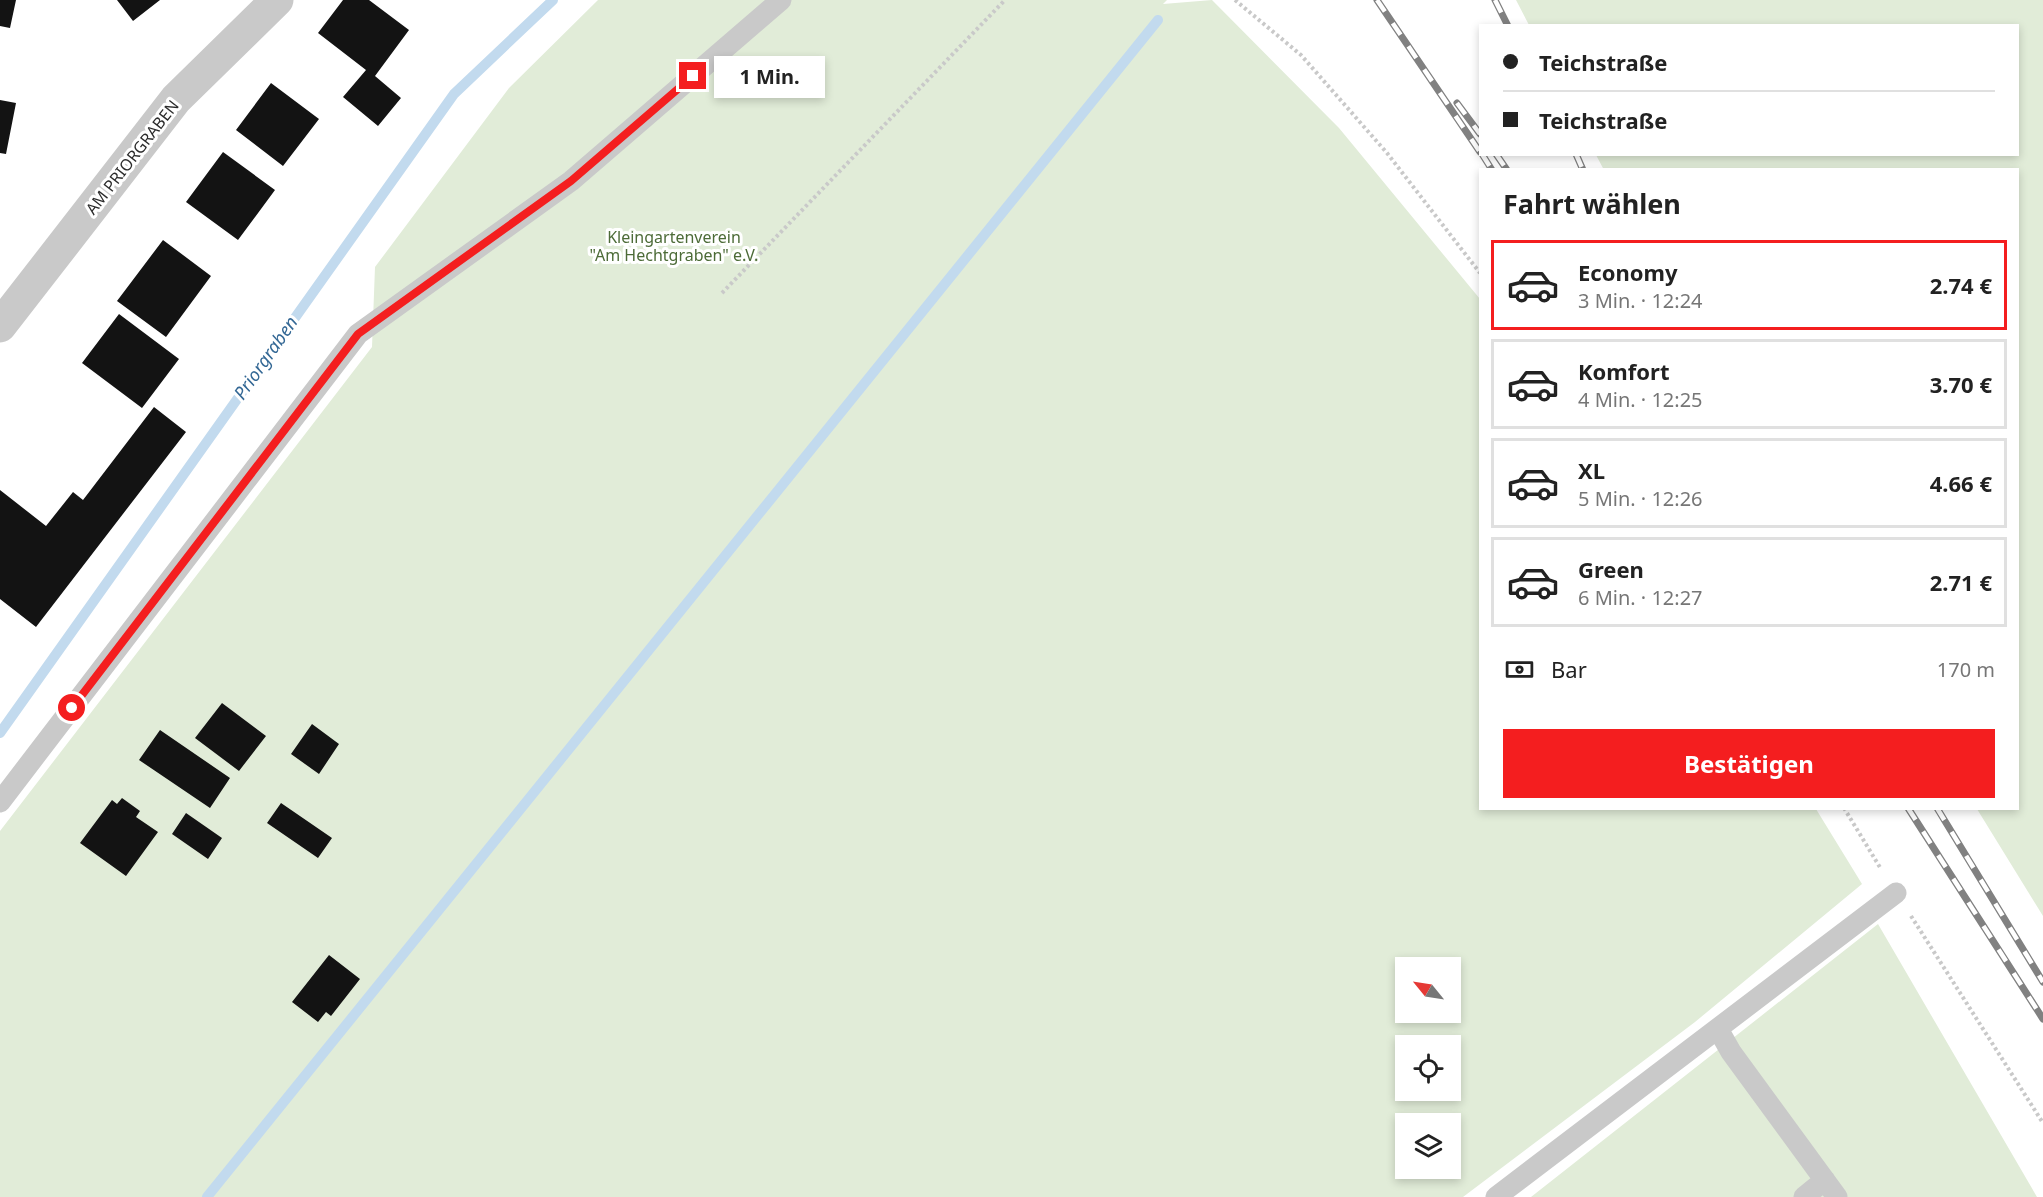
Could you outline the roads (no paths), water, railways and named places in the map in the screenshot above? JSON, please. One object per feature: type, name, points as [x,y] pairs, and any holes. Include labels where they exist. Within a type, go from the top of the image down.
[{"type":"street","name":"AM PRIORGRABEN","points":[[0,326],[176,99],[277,0]]},
{"type":"lane","points":[[0,802],[358,334],[571,181],[781,0]]},
{"type":"lane","points":[[1496,1197],[1896,893]]},
{"type":"lane","points":[[1718,1029],[1731,1052],[1831,1189],[1804,1197]]},
{"type":"waterway","name":"Priorgraben","points":[[0,733],[454,94],[553,0]]},
{"type":"waterway","points":[[207,1197],[1158,20]]},
{"type":"railway","points":[[1377,0],[1479,151]]},
{"type":"railway","points":[[1495,0],[1507,24]]},
{"type":"railway","points":[[1457,103],[1479,133]]},
{"type":"railway","points":[[1483,156],[1491,168]]},
{"type":"railway","points":[[1497,156],[1506,168]]},
{"type":"railway","points":[[1577,156],[1582,168]]},
{"type":"railway","points":[[1909,810],[2043,1019]]},
{"type":"railway","points":[[1938,810],[2043,982]]},
{"type":"park label","name":"Kleingartenverein \"Am Hechtgraben\" e.V.","points":[[674,246]]}]
